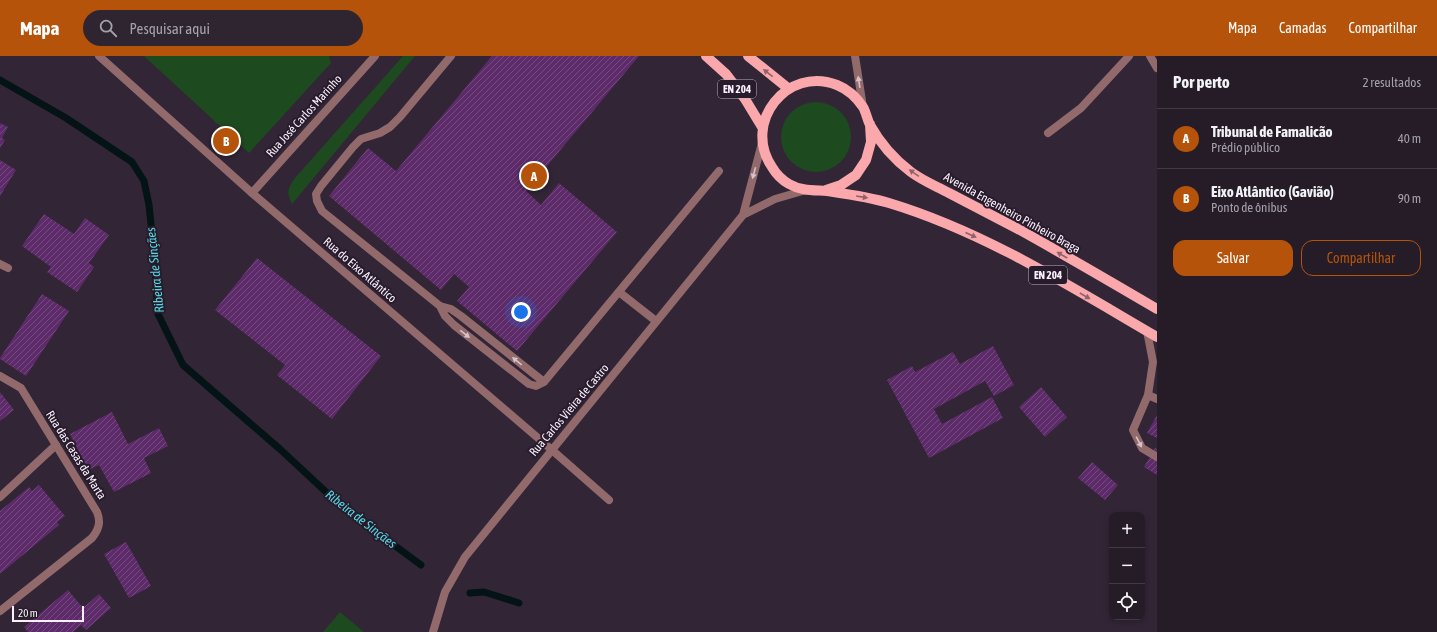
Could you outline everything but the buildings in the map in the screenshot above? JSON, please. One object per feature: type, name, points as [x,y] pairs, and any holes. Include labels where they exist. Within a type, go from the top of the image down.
[{"type":"main road","name":"EN 204","points":[[706,56],[726,74],[745,99],[762,127]]},
{"type":"main road","name":"EN 204","points":[[748,56],[789,88]]},
{"type":"main road","name":"Avenida Engenheiro Pinheiro Braga","points":[[1157,308],[1019,230],[925,181],[910,171],[883,144],[870,124],[863,108],[852,94],[837,86],[820,81],[803,83],[789,88],[777,98],[767,112],[762,127],[762,143],[767,160],[776,174],[789,184],[806,190],[823,191],[878,200],[935,219],[998,248],[1157,337]]},
{"type":"main road","name":"Avenida Engenheiro Pinheiro Braga","points":[[823,191],[841,185],[856,175],[866,160],[871,142],[870,124]]},
{"type":"street","name":"Rua do Eixo Atlântico","points":[[99,56],[252,193],[609,500]]},
{"type":"street","name":"Rua José Carlos Marinho","points":[[252,193],[375,56]]},
{"type":"street","points":[[451,56],[390,127],[380,133],[361,139],[353,147],[321,186],[316,194],[317,201],[322,211],[440,306],[451,309],[461,316],[544,382]]},
{"type":"street","points":[[855,56],[863,108]]},
{"type":"street","points":[[1048,133],[1081,108],[1129,56]]},
{"type":"street","points":[[1150,56],[1157,68]]},
{"type":"street","name":"Rua Carlos Vieira de Castro","points":[[743,215],[762,143]]},
{"type":"street","points":[[440,306],[445,316],[454,326],[529,384],[536,386],[544,382],[719,171]]},
{"type":"street","name":"Rua Carlos Vieira de Castro","points":[[433,632],[445,592],[465,557],[743,215],[775,199],[806,190]]},
{"type":"street","points":[[0,264],[8,268]]},
{"type":"street","points":[[619,292],[656,321]]},
{"type":"street","points":[[1146,331],[1153,362],[1148,395],[1133,430],[1142,448],[1157,457]]},
{"type":"street","name":"Rua das Casas da Marta","points":[[0,376],[21,388],[100,519],[97,532],[92,538],[0,612]]},
{"type":"street","points":[[1148,395],[1157,399]]},
{"type":"street","points":[[0,497],[56,445]]},
{"type":"green space","points":[[144,56],[329,56],[331,63],[249,153]]},
{"type":"green space","points":[[403,56],[415,56],[292,204],[288,193],[295,178]]},
{"type":"green space","points":[[816,102],[829,105],[841,112],[848,124],[851,137],[848,150],[841,162],[829,169],[816,172],[803,169],[791,162],[784,150],[781,137],[784,124],[791,112],[803,105]]},
{"type":"green space","points":[[340,612],[364,632],[323,632]]},
{"type":"waterway","name":"Ribeira de Sinçães","points":[[0,80],[66,118],[132,162],[144,181],[149,205],[158,314],[183,365],[281,450],[340,505],[421,565]]},
{"type":"waterway","name":"Ribeira de Sinçães","points":[[470,593],[484,592],[519,603]]},
{"type":"place","name":"Eixo Atlântico (Gavião)","points":[[226,141]]},
{"type":"place","name":"Tribunal de Famalicão","points":[[534,176]]}]
